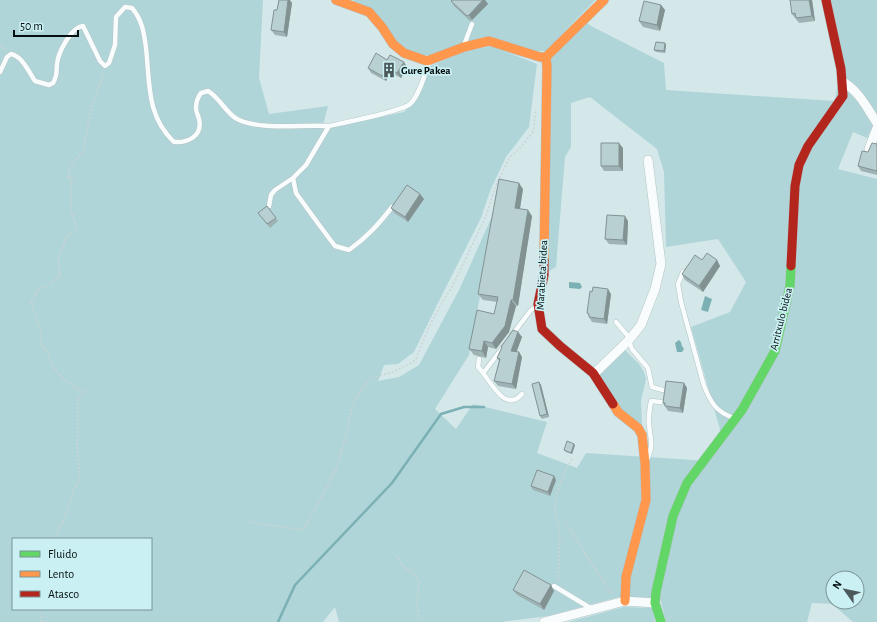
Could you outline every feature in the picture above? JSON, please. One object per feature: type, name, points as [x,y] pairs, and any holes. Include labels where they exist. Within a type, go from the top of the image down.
[{"type":"street","points":[[336,0],[369,12],[382,27],[393,44],[404,53],[427,61],[464,47],[489,41],[546,58],[604,0]]},
{"type":"street","name":"Arritxulo bidea","points":[[661,622],[655,603],[656,592],[673,516],[687,483],[742,410],[775,351],[790,286],[795,186],[799,165],[808,146],[843,96],[843,82],[826,0]]},
{"type":"street","name":"Marabieta bidea","points":[[546,58],[544,275],[538,304],[542,329],[593,373],[618,412],[638,428],[642,435],[645,463],[646,500],[621,602]]},
{"type":"street","points":[[843,82],[856,92],[877,123]]},
{"type":"street","points":[[869,149],[877,128]]},
{"type":"street","points":[[593,373],[596,372],[629,340],[641,325],[649,305],[661,264],[648,160]]},
{"type":"street","points":[[544,622],[621,602],[655,603]]},
{"type":"lane","points":[[0,72],[7,57],[11,54],[15,55],[21,61],[36,81],[49,85],[53,83],[58,70],[57,63],[64,44],[73,31],[79,26],[83,26],[100,61],[105,66],[109,63],[115,45],[116,17],[125,7],[132,8],[139,18],[144,31],[148,63],[148,86],[155,116],[161,128],[174,142],[183,143],[194,138],[199,130],[200,120],[195,109],[197,99],[201,93],[208,91],[214,95],[228,113],[246,123],[272,126],[329,126],[395,110],[409,105],[415,98],[420,87],[429,60]]},
{"type":"lane","points":[[464,47],[472,24]]},
{"type":"lane","points":[[269,206],[271,195],[293,178],[306,165],[329,126]]},
{"type":"lane","points":[[293,178],[296,193],[317,222],[336,246],[349,250],[378,226],[392,207]]},
{"type":"lane","points":[[683,272],[678,284],[681,302],[704,386],[709,399],[717,409],[724,415],[736,418]]},
{"type":"lane","points":[[484,372],[531,310],[538,304]]},
{"type":"lane","points":[[616,322],[627,335],[632,348],[648,368],[652,387],[663,390]]},
{"type":"lane","points":[[479,359],[478,367],[484,372],[487,380],[503,398],[509,401],[514,401],[522,394]]},
{"type":"lane","points":[[645,463],[652,448],[652,437],[649,423],[651,401],[661,402]]},
{"type":"lane","points":[[556,587],[594,610]]},
{"type":"path","points":[[54,538],[64,519],[74,490],[80,480],[77,447],[78,398],[84,392],[74,387],[61,377],[52,364],[42,345],[40,328],[31,303],[39,288],[48,286],[60,274],[58,259],[67,236],[76,229],[76,223],[71,210],[72,177],[68,178],[70,168],[83,151],[91,108],[101,82],[105,66]]},
{"type":"path","points":[[249,522],[303,530],[336,469],[344,443],[352,406],[358,395],[372,378],[393,372],[416,359],[429,327],[451,289],[474,242],[486,216],[496,185],[510,157],[520,148],[533,132],[536,107]]},
{"type":"path","points":[[556,587],[560,534],[556,509],[556,496],[565,471],[572,459]]},
{"type":"path","points":[[567,525],[621,602]]},
{"type":"path","points":[[397,555],[401,564],[417,577],[419,584],[417,603],[419,622]]},
{"type":"path","points":[[41,622],[43,610]]},
{"type":"shaded area","points":[[0,0],[263,0],[259,78],[269,114],[328,106],[322,129],[404,112],[418,98],[431,66],[465,51],[492,46],[537,64],[529,127],[506,157],[490,191],[481,218],[414,352],[398,364],[384,365],[378,381],[399,377],[419,365],[460,288],[497,205],[469,355],[435,409],[456,429],[473,404],[547,422],[537,453],[577,468],[586,453],[709,461],[723,440],[691,327],[730,312],[746,282],[718,239],[666,247],[664,172],[657,149],[590,97],[571,103],[571,147],[565,157],[556,267],[548,272],[551,59],[586,22],[591,26],[664,63],[666,90],[835,101],[842,54],[830,0],[877,0],[877,127],[873,125],[867,138],[853,132],[838,169],[877,179],[877,622],[853,622],[839,610],[865,610],[865,570],[825,570],[825,604],[812,603],[807,622],[666,622],[660,598],[619,597],[548,616],[501,622],[339,622],[335,607],[323,622],[0,622]]},
{"type":"shaded area","points":[[353,0],[595,0],[546,51],[534,51],[490,36],[433,55],[423,55],[404,49]]},
{"type":"shaded area","points":[[569,282],[580,283],[582,287],[580,289],[569,288]]},
{"type":"shaded area","points":[[705,296],[712,299],[708,312],[701,310]]},
{"type":"shaded area","points":[[679,340],[684,349],[682,352],[677,352],[675,343]]},
{"type":"shaded area","points":[[625,350],[639,364],[646,379],[641,401],[642,427],[619,408],[599,374]]},
{"type":"shaded area","points":[[624,607],[652,608],[655,622],[568,622]]},
{"type":"building","points":[[279,0],[288,0],[284,32],[271,30],[274,10],[277,10]]},
{"type":"building","points":[[483,0],[467,16],[451,1]]},
{"type":"building","points":[[790,0],[809,0],[812,16],[796,18],[795,13],[792,14]]},
{"type":"building","points":[[644,1],[661,5],[657,25],[639,21]]},
{"type":"building","points":[[656,42],[665,43],[664,51],[654,50]]},
{"type":"building","points":[[376,53],[387,60],[390,55],[404,62],[397,73],[387,68],[382,76],[368,68]]},
{"type":"building","points":[[601,143],[619,143],[619,166],[601,166]]},
{"type":"building","points":[[872,143],[877,144],[877,171],[858,166],[862,151],[868,152]]},
{"type":"building","points":[[499,179],[519,183],[515,208],[528,210],[513,300],[511,300],[505,326],[492,343],[484,341],[482,351],[469,349],[477,310],[494,314],[498,297],[478,294]]},
{"type":"building","points":[[407,185],[420,194],[405,217],[391,208]]},
{"type":"building","points":[[267,206],[276,218],[267,224],[258,213]]},
{"type":"building","points":[[607,215],[625,216],[623,240],[605,239]]},
{"type":"building","points":[[707,253],[717,260],[699,286],[682,274],[695,255],[702,260]]},
{"type":"building","points":[[593,287],[608,289],[604,319],[589,317],[589,314],[587,313],[590,291],[592,292]]},
{"type":"building","points":[[513,330],[518,332],[511,351],[519,352],[512,384],[494,381],[500,359],[497,358],[501,347]]},
{"type":"building","points":[[666,381],[684,383],[680,408],[665,406],[665,403],[663,403]]},
{"type":"building","points":[[539,382],[547,414],[540,416],[532,384]]},
{"type":"building","points":[[567,441],[574,444],[571,453],[564,450]]},
{"type":"building","points":[[537,470],[554,476],[548,492],[531,486]]},
{"type":"building","points":[[524,570],[551,585],[540,604],[513,590]]},
{"type":"waterway","points":[[278,622],[295,585],[392,483],[441,414],[464,407],[484,407]]},
{"type":"traffic: fast","points":[[661,622],[655,603],[656,592],[673,516],[687,483],[742,410],[775,351],[790,286],[791,266]]},
{"type":"traffic: slow","points":[[336,0],[369,12],[382,27],[393,44],[404,53],[427,61],[464,47],[489,41],[540,57],[546,57]]},
{"type":"traffic: slow","points":[[544,260],[546,57],[604,0]]},
{"type":"traffic: slow","points":[[613,404],[618,412],[638,428],[642,435],[645,463],[646,500],[626,577],[625,601]]},
{"type":"traffic: jam","points":[[791,266],[795,186],[799,165],[808,146],[843,96],[841,69],[826,0]]},
{"type":"traffic: jam","points":[[544,260],[544,275],[538,304],[542,329],[593,373],[613,404]]},
{"type":"place","name":"Gure Pakea","points":[[389,70]]}]
